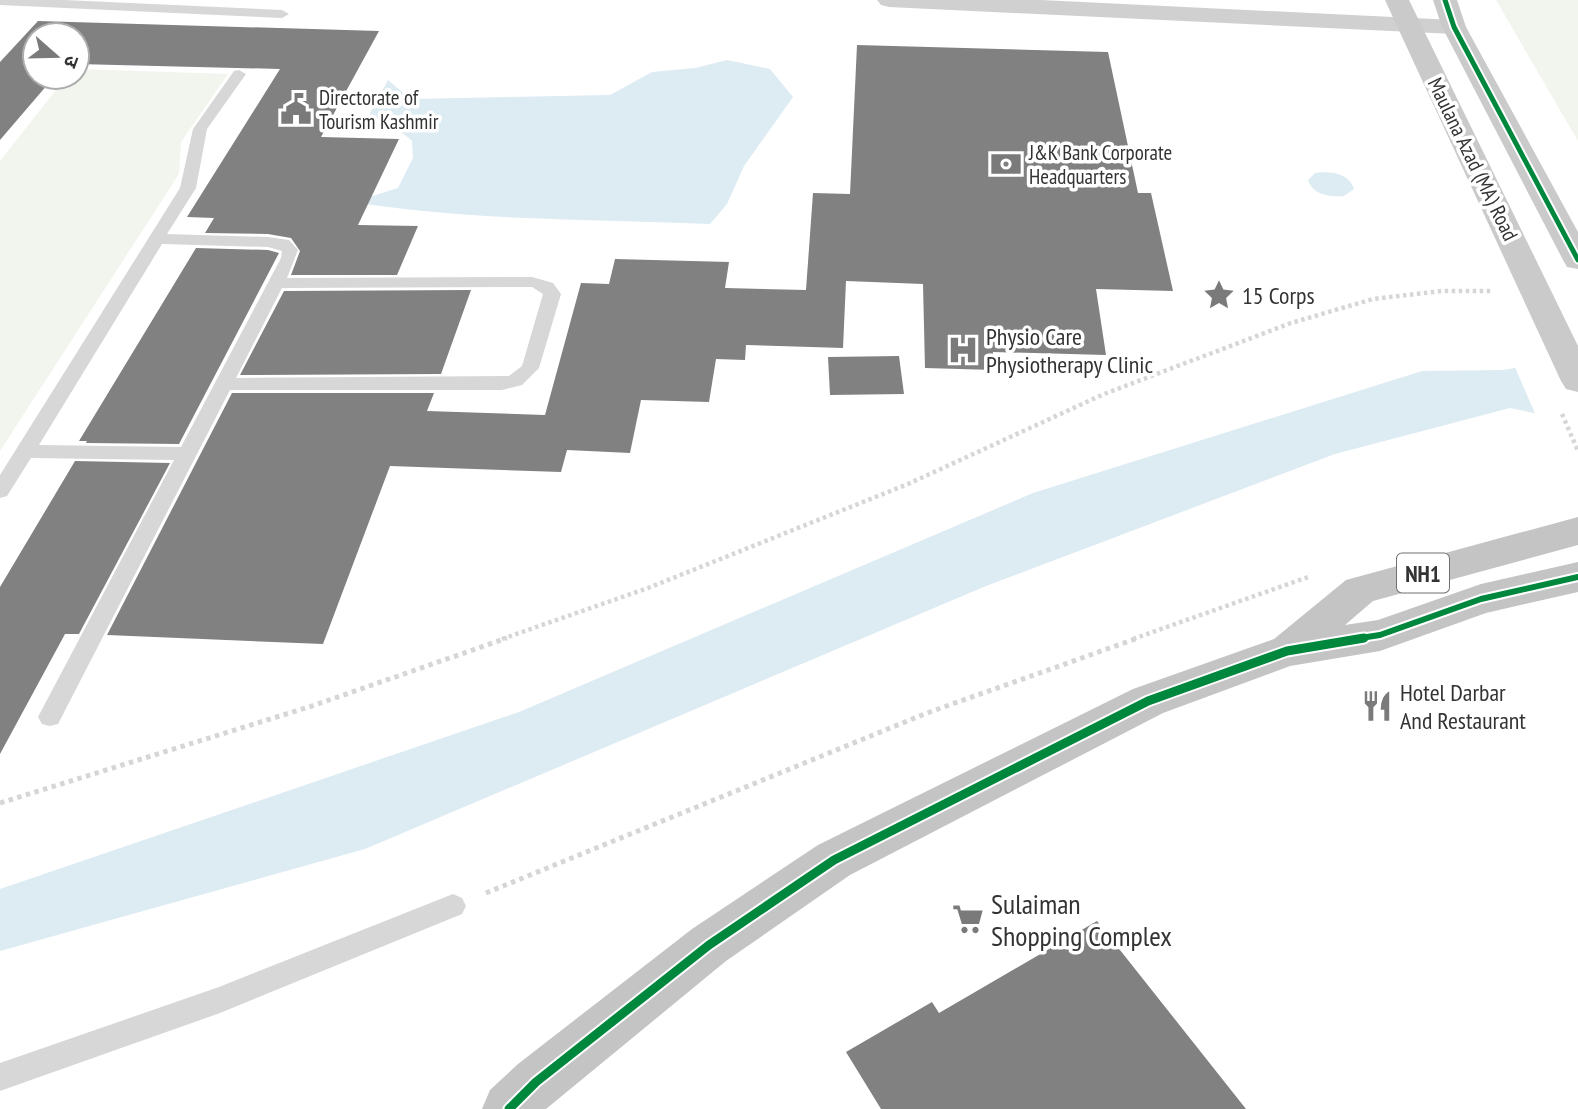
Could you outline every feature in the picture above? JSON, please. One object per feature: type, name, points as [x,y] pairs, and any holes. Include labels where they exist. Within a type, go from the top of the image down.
[{"type":"highway","name":"NH1","points":[[1287,651],[1360,590],[1578,531]]},
{"type":"highway","name":"NH1","points":[[509,1109],[536,1082],[709,945],[834,860],[1148,701],[1287,651],[1380,635],[1481,598],[1578,577]]},
{"type":"main road","points":[[889,0],[1403,13],[1454,27]]},
{"type":"main road","name":"Maulana Azad (MA) Road","points":[[1444,0],[1454,27],[1578,260]]},
{"type":"main road","name":"Maulana Azad (MA) Road","points":[[1403,13],[1578,381]]},
{"type":"lane","points":[[0,1],[278,19],[291,0]]},
{"type":"lane","points":[[0,491],[157,239],[194,174],[195,145],[200,129],[239,74]]},
{"type":"lane","points":[[50,716],[277,283],[290,250],[283,244],[157,239]]},
{"type":"lane","points":[[224,384],[502,384],[516,381],[530,368],[552,294],[543,284],[532,282],[277,283]]},
{"type":"lane","points":[[26,451],[187,454]]},
{"type":"lane","points":[[0,1077],[220,1000],[453,906]]},
{"type":"path","points":[[0,803],[312,706],[648,588],[908,484],[1104,394],[1291,323],[1373,299],[1442,291],[1542,305]]},
{"type":"path","points":[[453,906],[927,713],[1314,575]]},
{"type":"shaded area","points":[[1496,0],[1578,0],[1578,141]]},
{"type":"shaded area","points":[[727,60],[770,69],[793,97],[744,166],[727,204],[710,224],[486,216],[353,202],[398,188],[413,158],[412,141],[393,125],[369,115],[388,80],[410,99],[610,95],[652,72],[695,68]]},
{"type":"shaded area","points":[[91,69],[228,74],[181,142],[179,174],[0,451],[0,161],[55,91],[91,91]]},
{"type":"shaded area","points":[[1327,172],[1343,176],[1354,189],[1344,196],[1322,194],[1310,185],[1308,180],[1315,173]]},
{"type":"shaded area","points":[[1578,356],[1578,422],[1510,408],[1335,454],[986,586],[365,849],[0,951],[0,889],[519,712],[1033,493],[1422,371],[1504,370]]},
{"type":"pier","points":[[1578,352],[1578,426],[1537,418],[1514,365]]},
{"type":"building","name":"Directorate of Tourism Kashmir","points":[[91,23],[379,31],[321,137],[399,139],[358,225],[418,226],[397,275],[291,275],[300,251],[291,238],[268,234],[205,233],[214,218],[187,217],[280,69],[91,64]]},
{"type":"building","name":"Directorate of Tourism Kashmir","points":[[21,39],[21,91],[42,91],[0,140],[0,62]]},
{"type":"building","points":[[857,45],[1108,52],[1138,193],[1151,193],[1173,291],[1096,289],[1106,355],[993,352],[994,370],[925,368],[923,284],[846,281],[843,348],[746,345],[745,360],[716,359],[709,402],[641,400],[630,453],[567,450],[561,472],[390,466],[323,644],[107,635],[232,393],[434,393],[427,411],[545,415],[581,283],[609,284],[615,259],[729,262],[725,288],[806,290],[813,193],[850,194]]},
{"type":"building","points":[[196,248],[268,250],[279,253],[179,444],[79,441]]},
{"type":"building","points":[[471,290],[441,374],[240,375],[284,291]]},
{"type":"building","points":[[899,356],[904,394],[830,395],[828,357]]},
{"type":"building","points":[[75,461],[170,463],[79,634],[65,634],[0,754],[0,587]]},
{"type":"building","points":[[1097,921],[1246,1109],[881,1109],[846,1052],[932,1002],[939,1013]]},
{"type":"cycle path","points":[[1445,0],[1454,27],[1578,260]]},
{"type":"cycle path","points":[[509,1109],[536,1082],[709,945],[834,860],[984,782],[1148,701],[1287,651],[1380,635],[1481,599],[1578,577]]},
{"type":"place","name":"Directorate of Tourism Kashmir","points":[[296,109]]},
{"type":"place","name":"J&K Bank Corporate Headquarters","points":[[1006,164]]},
{"type":"place","name":"15 Corps","points":[[1219,295]]},
{"type":"place","name":"Physio Care Physiotherapy Clinic","points":[[963,350]]},
{"type":"place","name":"Hotel Darbar And Restaurant","points":[[1377,706]]},
{"type":"place","name":"Sulaiman Shopping Complex","points":[[968,919]]}]
